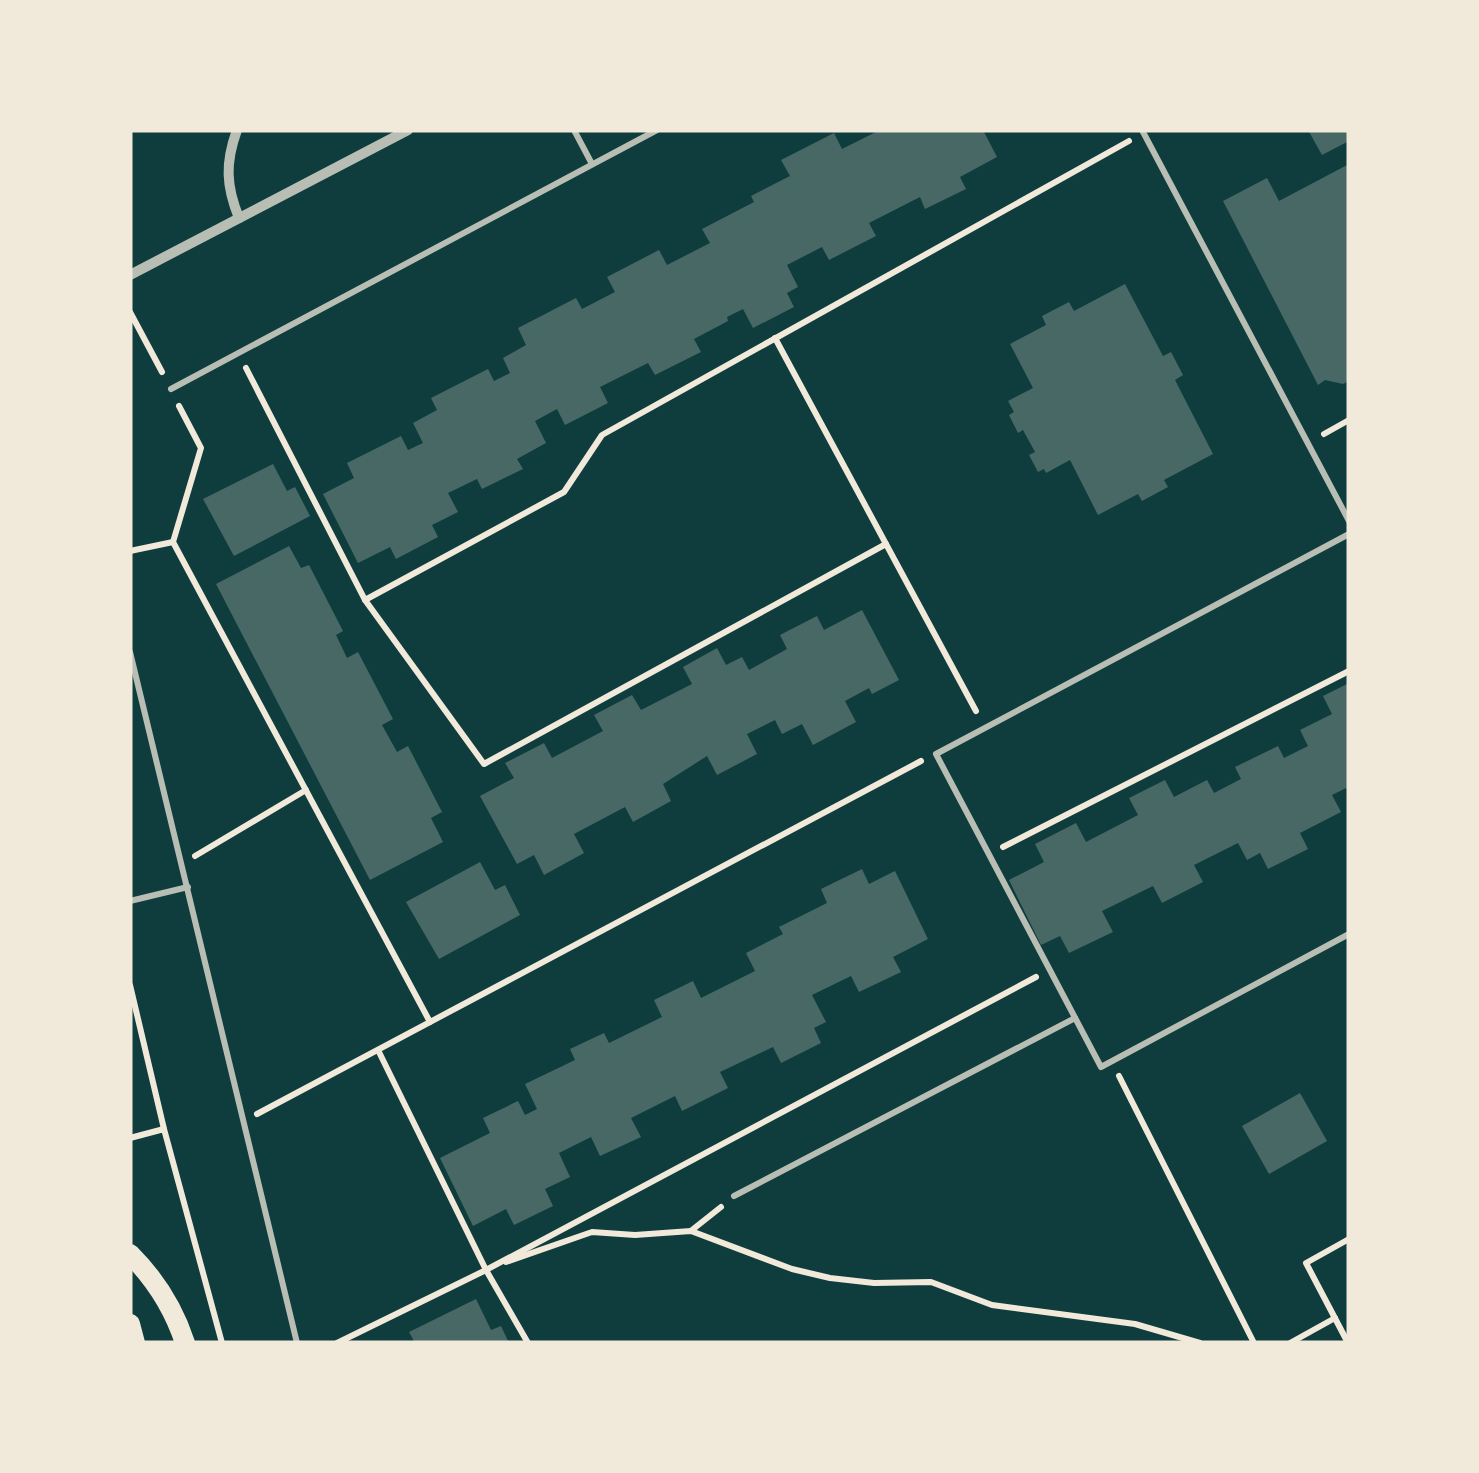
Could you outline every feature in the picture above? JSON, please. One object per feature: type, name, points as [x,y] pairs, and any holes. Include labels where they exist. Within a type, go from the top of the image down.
[{"type":"main road","points":[[130,1254],[158,1285],[186,1343]]},
{"type":"main road","points":[[130,1324],[136,1343]]},
{"type":"street","points":[[237,130],[226,166],[229,194],[238,218]]},
{"type":"street","points":[[130,275],[408,130]]},
{"type":"lane","points":[[574,130],[592,164]]},
{"type":"lane","points":[[170,389],[658,130]]},
{"type":"lane","points":[[1142,131],[1349,521]]},
{"type":"lane","points":[[1349,534],[936,754],[1101,1067],[1349,934]]},
{"type":"lane","points":[[130,652],[297,1343]]},
{"type":"lane","points":[[130,901],[188,887]]},
{"type":"lane","points":[[734,1196],[1075,1018]]},
{"type":"path","points":[[364,600],[564,492],[602,435],[1142,131]]},
{"type":"path","points":[[130,312],[201,448],[174,542],[430,1022]]},
{"type":"path","points":[[775,338],[985,728]]},
{"type":"path","points":[[239,354],[364,600],[484,764],[886,544]]},
{"type":"path","points":[[1307,442],[1349,420]]},
{"type":"path","points":[[130,551],[174,542]]},
{"type":"path","points":[[989,854],[1349,671]]},
{"type":"path","points":[[244,1121],[936,754]]},
{"type":"path","points":[[182,864],[306,790]]},
{"type":"path","points":[[337,1343],[486,1270],[1050,970]]},
{"type":"path","points":[[130,985],[222,1343]]},
{"type":"path","points":[[379,1052],[486,1270],[528,1343]]},
{"type":"path","points":[[1112,1062],[1254,1343]]},
{"type":"path","points":[[130,1138],[164,1129]]},
{"type":"path","points":[[691,1231],[734,1196]]},
{"type":"path","points":[[486,1270],[592,1232],[635,1235],[691,1231],[792,1270],[874,1283],[931,1282],[992,1306],[1135,1324],[1200,1343]]},
{"type":"path","points":[[1348,1343],[1306,1263],[1349,1239]]},
{"type":"path","points":[[1290,1343],[1335,1318]]},
{"type":"building","points":[[880,130],[983,130],[997,157],[960,177],[966,189],[925,209],[920,197],[869,223],[876,236],[829,260],[822,247],[787,265],[798,287],[787,293],[794,307],[753,328],[743,309],[694,339],[701,352],[655,375],[648,363],[600,387],[608,403],[565,425],[557,409],[535,421],[546,443],[517,459],[523,469],[482,489],[477,479],[448,493],[458,512],[432,525],[438,537],[396,559],[390,547],[358,563],[323,494],[354,478],[347,463],[401,436],[408,450],[423,443],[413,423],[437,410],[431,398],[488,369],[494,381],[510,373],[503,358],[526,345],[518,328],[576,298],[582,309],[615,292],[607,277],[659,250],[667,265],[710,243],[702,229],[754,202],[751,196],[790,176],[781,160],[834,133],[842,149]]},
{"type":"building","points":[[1308,130],[1349,130],[1349,141],[1322,155]]},
{"type":"building","points":[[1349,164],[1349,381],[1343,384],[1325,380],[1318,385],[1223,201],[1267,178],[1279,201]]},
{"type":"building","points":[[1125,284],[1163,356],[1171,352],[1183,375],[1175,380],[1213,454],[1164,480],[1168,487],[1142,501],[1138,494],[1098,515],[1070,460],[1046,473],[1044,469],[1038,472],[1029,455],[1035,452],[1023,430],[1018,433],[1009,415],[1014,412],[1008,401],[1033,388],[1010,344],[1046,325],[1042,316],[1069,302],[1074,311]]},
{"type":"building","points":[[273,464],[287,491],[295,487],[310,516],[234,556],[203,499]]},
{"type":"building","points":[[289,546],[301,568],[309,565],[343,631],[336,635],[347,658],[358,652],[393,719],[382,725],[397,752],[408,746],[442,812],[431,818],[443,842],[370,880],[216,584]]},
{"type":"building","points":[[862,610],[899,680],[872,694],[869,688],[845,701],[856,722],[813,745],[802,724],[782,734],[775,720],[747,734],[757,754],[717,775],[707,756],[663,784],[671,801],[633,822],[625,807],[574,834],[584,853],[544,875],[534,855],[517,864],[480,796],[514,778],[505,763],[544,743],[552,758],[603,731],[594,715],[632,695],[641,710],[692,684],[683,667],[717,648],[726,665],[742,657],[749,670],[787,649],[780,635],[817,616],[824,630]]},
{"type":"building","points":[[1349,683],[1349,793],[1346,788],[1332,795],[1341,812],[1300,833],[1308,849],[1268,869],[1260,853],[1247,860],[1238,843],[1194,865],[1203,882],[1162,903],[1153,886],[1102,911],[1113,932],[1069,953],[1060,936],[1041,945],[1009,880],[1044,862],[1035,844],[1076,823],[1086,842],[1138,815],[1129,798],[1165,780],[1174,797],[1207,780],[1214,793],[1241,779],[1235,767],[1278,746],[1284,758],[1308,746],[1300,730],[1332,714],[1323,696]]},
{"type":"building","points":[[480,862],[495,890],[505,885],[520,915],[439,959],[406,902]]},
{"type":"building","points":[[862,869],[869,884],[895,871],[928,939],[893,957],[901,972],[859,992],[851,976],[812,995],[826,1022],[814,1028],[821,1043],[781,1063],[773,1047],[720,1072],[728,1088],[682,1111],[675,1096],[631,1118],[641,1137],[600,1156],[591,1137],[559,1153],[570,1177],[545,1189],[553,1206],[514,1225],[506,1209],[473,1226],[440,1158],[490,1133],[483,1118],[518,1101],[525,1115],[537,1109],[525,1084],[575,1060],[570,1049],[604,1033],[609,1043],[662,1017],[654,1000],[693,981],[701,998],[755,971],[746,953],[783,934],[779,927],[827,903],[821,889]]},
{"type":"building","points":[[1300,1093],[1327,1141],[1269,1174],[1242,1126]]},
{"type":"building","points":[[476,1299],[491,1330],[501,1326],[509,1343],[415,1343],[409,1332]]}]
